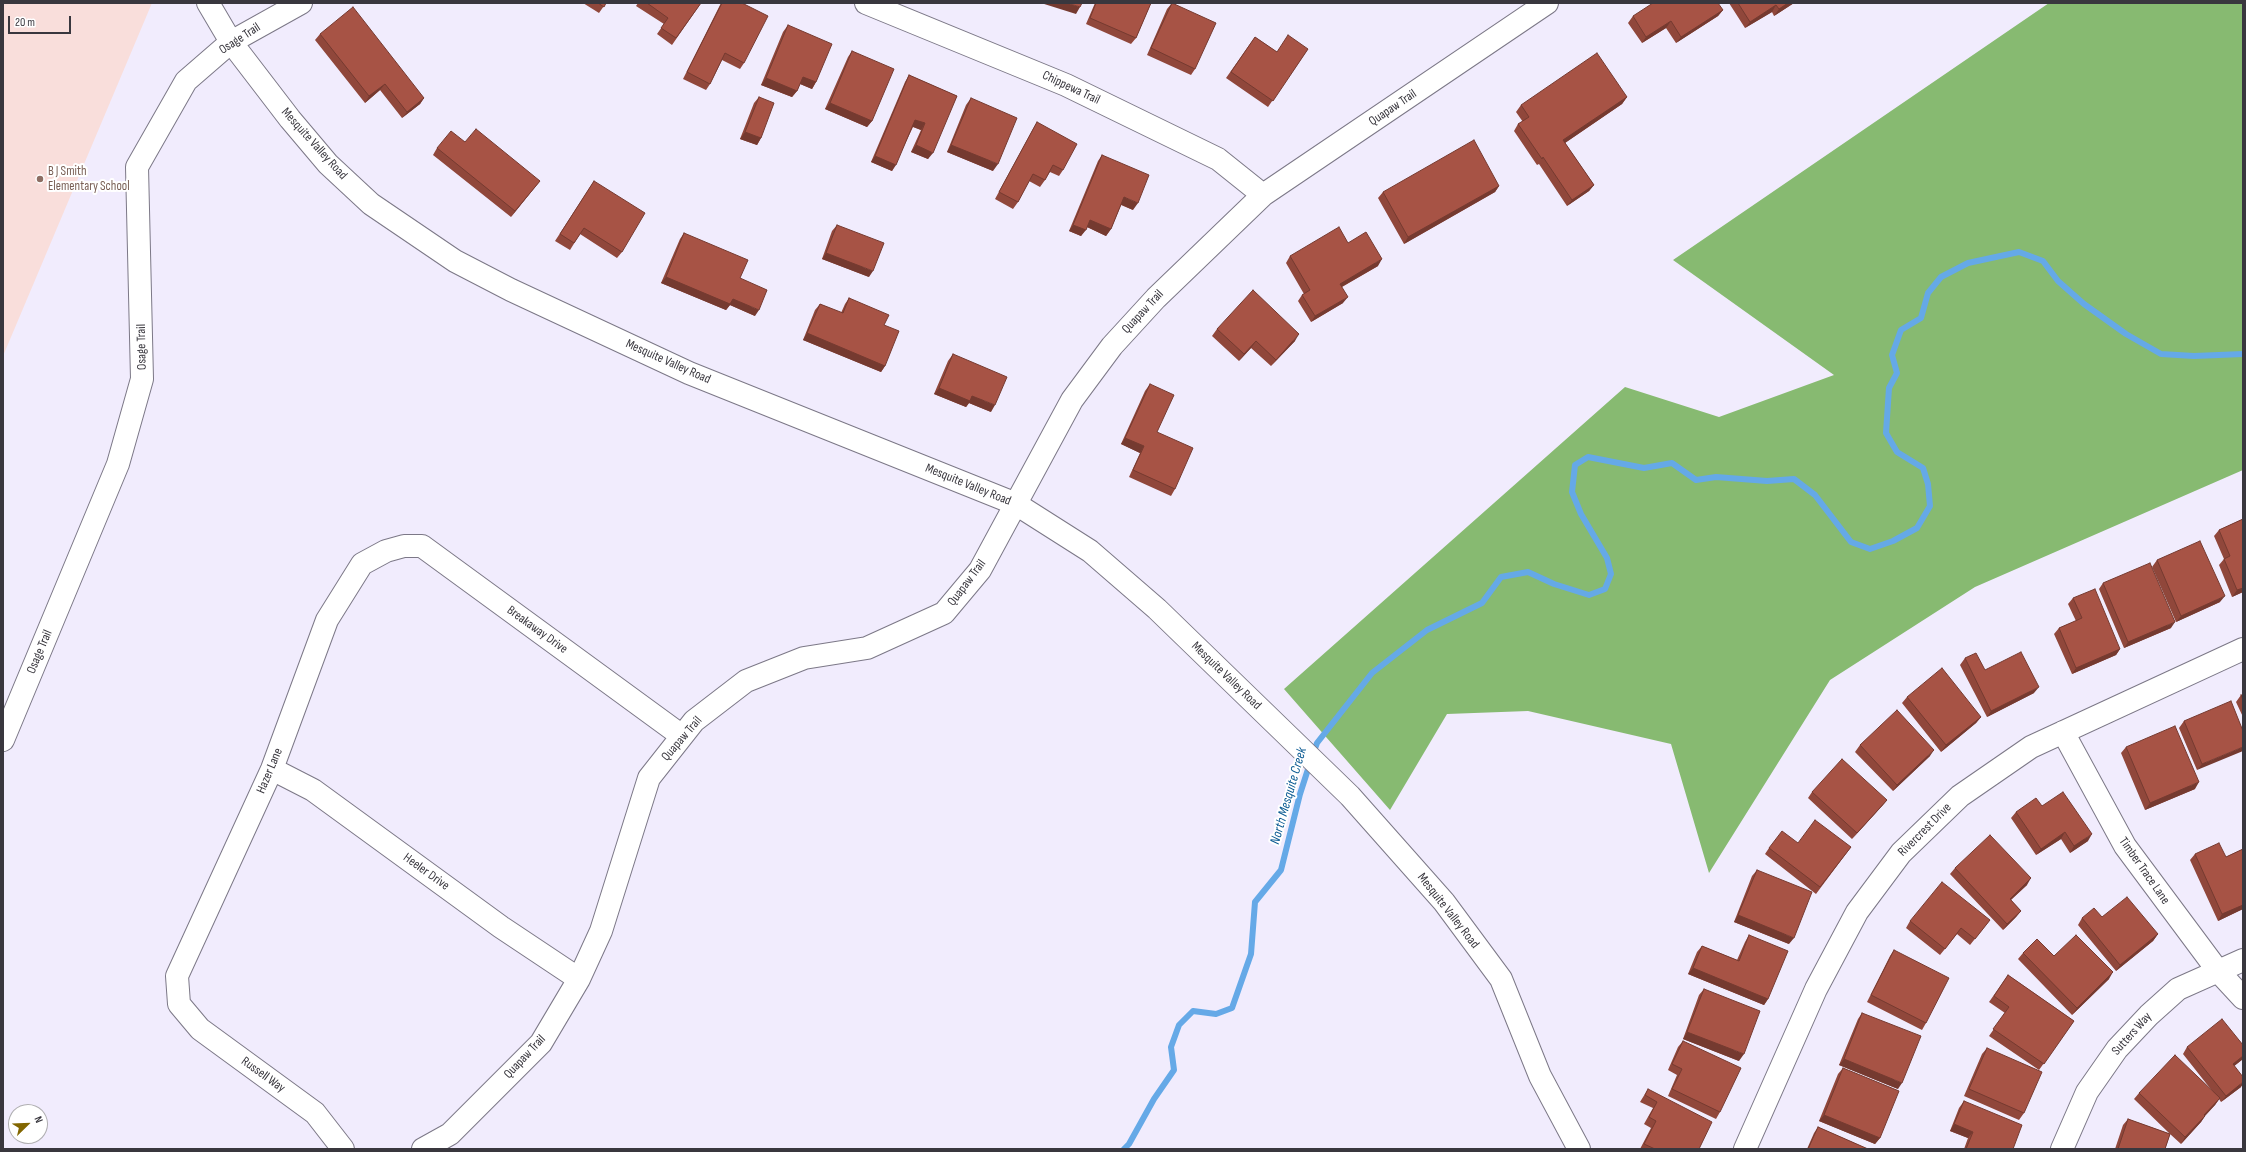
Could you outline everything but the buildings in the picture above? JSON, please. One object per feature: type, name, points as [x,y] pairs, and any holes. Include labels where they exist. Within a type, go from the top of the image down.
[{"type":"street","name":"Mesquite Valley Road","points":[[208,3],[231,42],[290,119],[328,164],[371,204],[455,261],[511,290],[689,373],[1016,504],[1090,551],[1157,609],[1350,796],[1444,902],[1501,979],[1540,1076],[1579,1149]]},
{"type":"street","name":"Osage Trail","points":[[3,740],[118,464],[142,379],[138,167],[186,81],[231,42],[301,3]]},
{"type":"street","name":"Chippewa Trail","points":[[866,3],[1066,85],[1218,159],[1263,195]]},
{"type":"street","name":"Quapaw Trail","points":[[423,1149],[450,1134],[541,1043],[579,979],[601,931],[649,778],[694,721],[746,681],[804,658],[867,648],[944,613],[980,570],[1072,400],[1112,346],[1156,298],[1263,195],[1547,3]]},
{"type":"street","name":"Breakaway Drive","points":[[386,550],[404,546],[422,546],[682,736]]},
{"type":"street","name":"Hazer Lane","points":[[179,1004],[177,976],[272,769],[327,620],[362,564],[386,550]]},
{"type":"street","name":"Rivercrest Drive","points":[[1745,1149],[1816,989],[1853,919],[1901,853],[1960,796],[2031,748],[2243,649]]},
{"type":"street","name":"Timber Trace Lane","points":[[2063,732],[2125,846],[2218,971],[2243,998]]},
{"type":"street","name":"Heeler Drive","points":[[272,769],[313,790],[501,927],[579,979]]},
{"type":"street","name":"Sutters Way","points":[[2062,1149],[2087,1092],[2117,1049],[2149,1015],[2178,989],[2243,960]]},
{"type":"street","name":"Russell Way","points":[[179,1004],[200,1029],[315,1113],[343,1149]]},
{"type":"shaded area","name":"B J Smith Elementary School","points":[[3,3],[152,3],[3,356]]},
{"type":"green space","points":[[2049,3],[2243,3],[2243,470],[1975,587],[1830,680],[1709,873],[1671,744],[1528,711],[1447,714],[1390,810],[1284,689],[1625,387],[1719,417],[1834,375],[1673,260]]},
{"type":"waterway","name":"North Mesquite Creek","points":[[1313,754],[1317,743],[1372,673],[1427,630],[1482,603],[1501,577],[1528,572],[1554,584],[1589,595],[1605,589],[1611,574],[1607,558],[1581,514],[1572,492],[1575,465],[1588,457],[1644,468],[1672,463],[1696,480],[1716,477],[1767,481],[1794,479],[1815,495],[1851,542],[1870,549],[1893,541],[1917,528],[1930,506],[1928,484],[1923,468],[1897,452],[1886,433],[1889,388],[1897,373],[1892,355],[1901,330],[1921,318],[1928,293],[1941,277],[1968,263],[2019,252],[2043,261],[2058,281],[2084,304],[2126,334],[2161,354],[2194,356],[2243,354]]},
{"type":"waterway","name":"North Mesquite Creek","points":[[1124,1149],[1129,1144],[1154,1099],[1174,1070],[1171,1047],[1179,1025],[1193,1011],[1216,1014],[1232,1008],[1251,954],[1255,902],[1281,870],[1300,794],[1310,763]]},
{"type":"place","name":"B J Smith Elementary School","points":[[40,179]]}]
